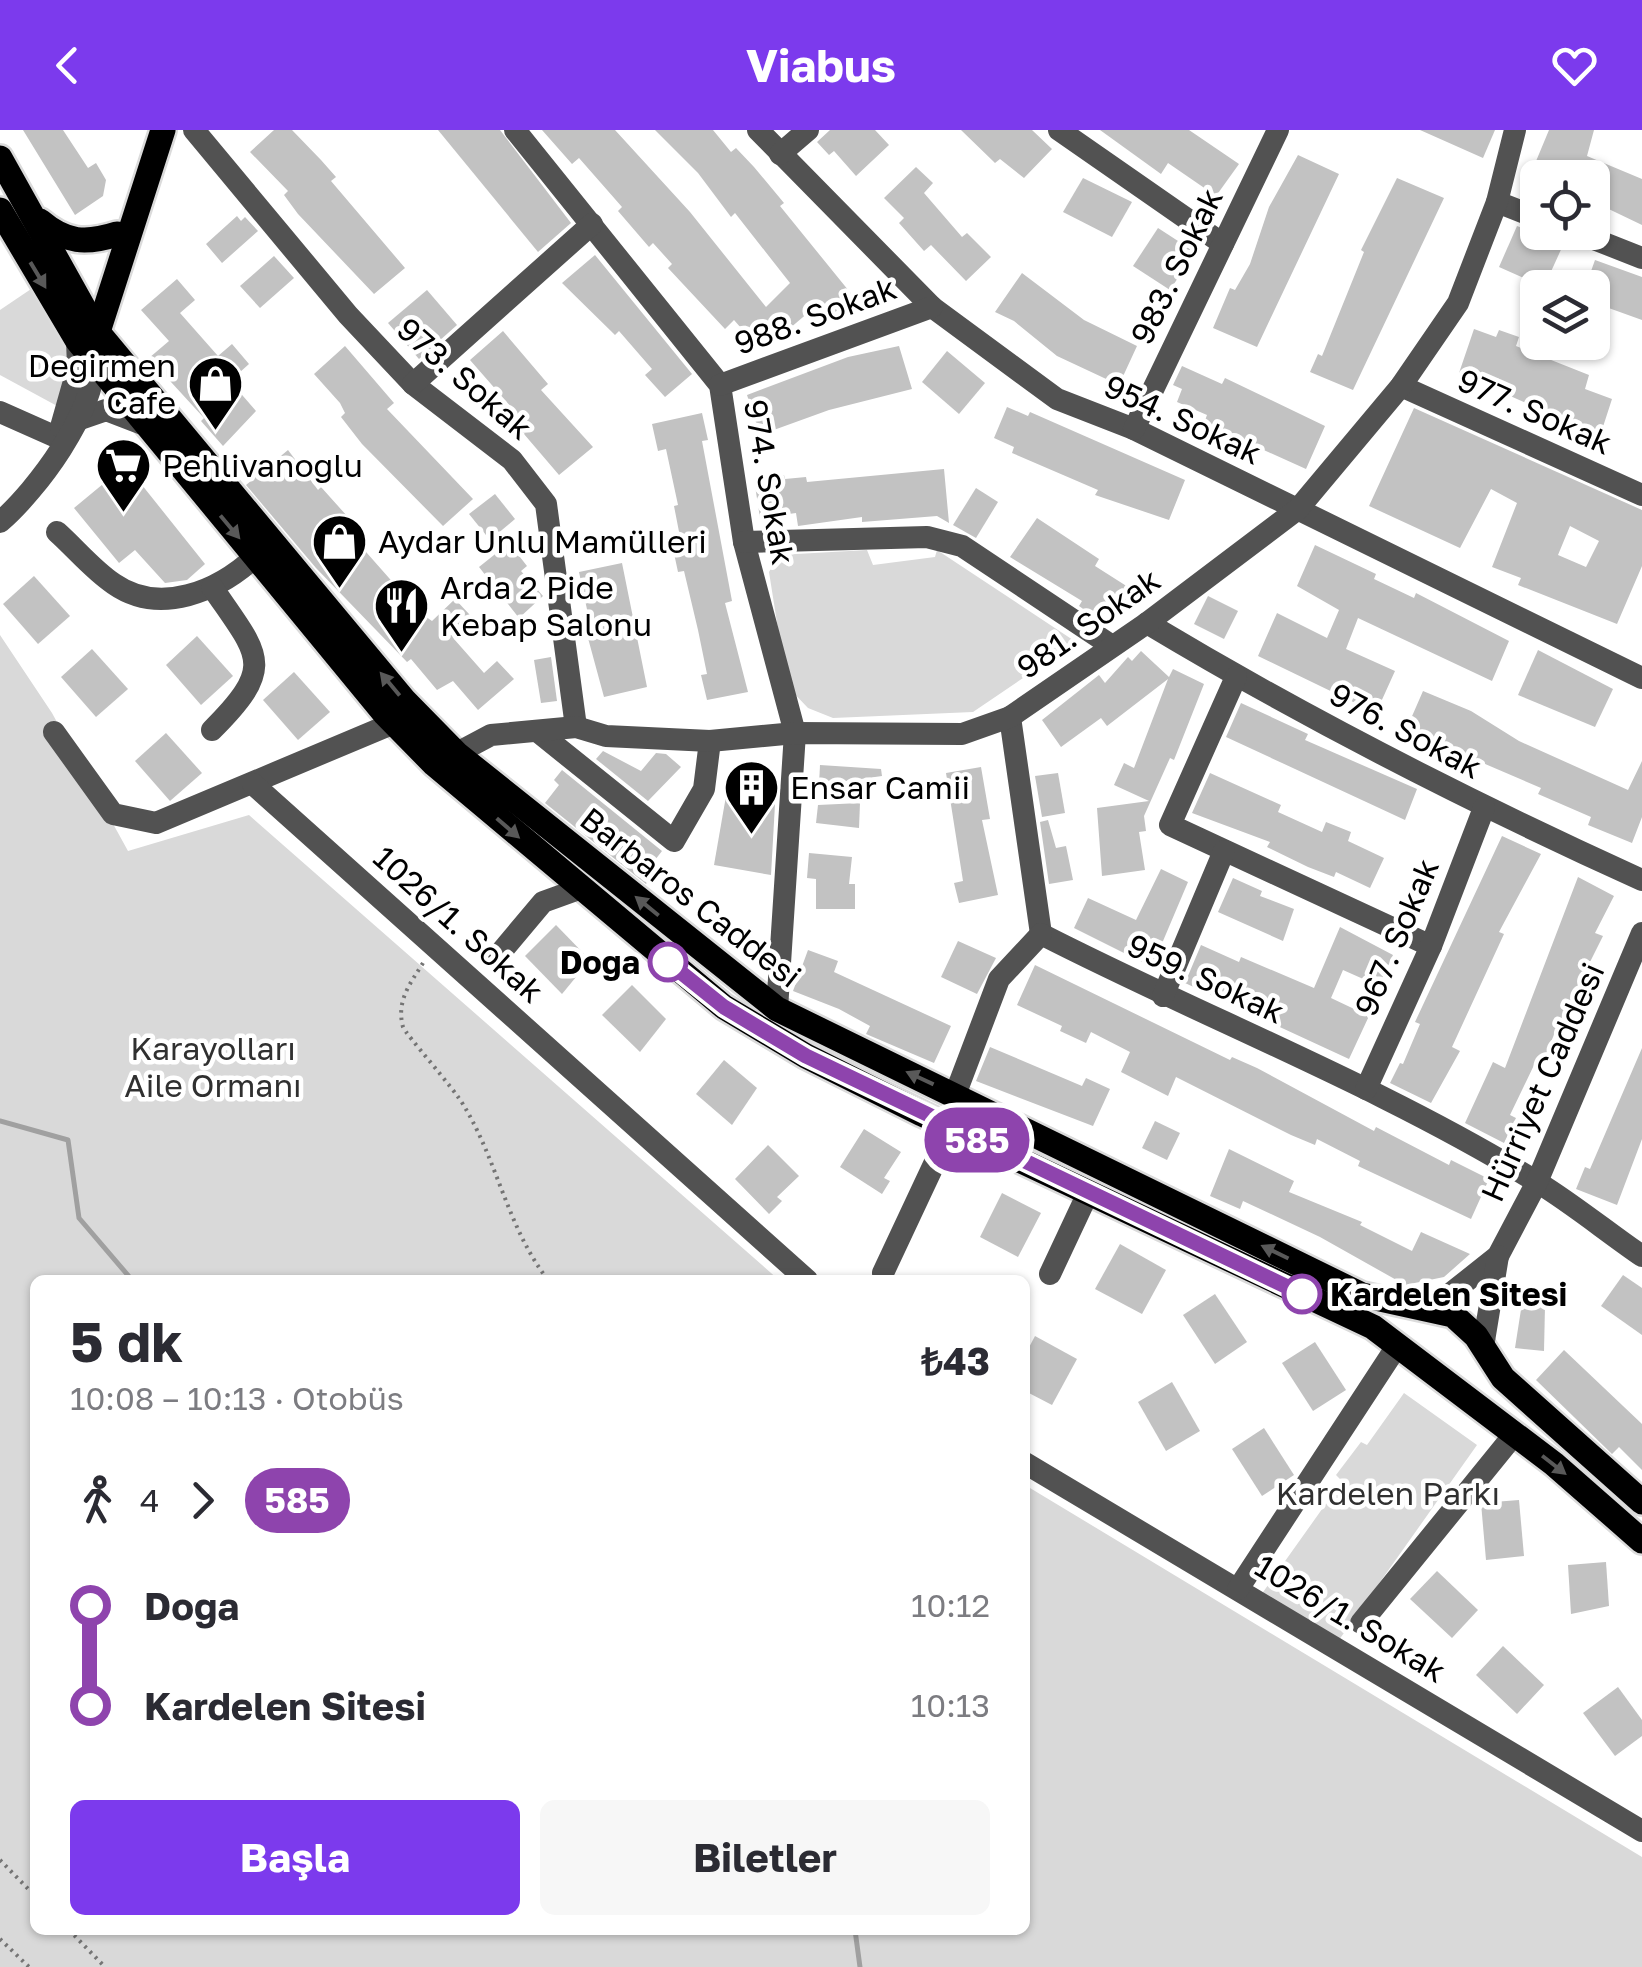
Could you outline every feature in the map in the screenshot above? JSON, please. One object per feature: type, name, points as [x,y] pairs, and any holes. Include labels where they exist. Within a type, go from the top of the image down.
[{"type":"main road","points":[[94,362],[87,335],[162,130]]},
{"type":"main road","name":"Barbaros Caddesi","points":[[0,158],[83,306],[87,335]]},
{"type":"main road","name":"Barbaros Caddesi","points":[[0,210],[87,335],[404,700],[446,759],[579,889],[724,1007],[806,1056],[951,1128],[1373,1327],[1554,1464],[1642,1541]]},
{"type":"main road","points":[[31,214],[69,241],[94,241],[126,226]]},
{"type":"main road","points":[[83,306],[126,226]]},
{"type":"main road","name":"Barbaros Caddesi","points":[[94,362],[394,724],[446,759],[777,1010],[1362,1295],[1452,1316],[1483,1347],[1503,1378],[1642,1502]]},
{"type":"main road","name":"Hürriyet Caddesi","points":[[1406,1353],[1409,1331],[1430,1310]]},
{"type":"main road","name":"Hürriyet Caddesi","points":[[1448,1386],[1478,1374],[1483,1347]]},
{"type":"street","name":"973. Sokak","points":[[194,130],[348,315],[413,384],[512,460],[546,504],[576,727]]},
{"type":"street","name":"974. Sokak","points":[[515,130],[720,385],[744,542],[795,733],[777,1010]]},
{"type":"street","name":"954. Sokak","points":[[758,130],[932,307],[1058,398],[1134,429],[1642,678]]},
{"type":"street","points":[[780,154],[808,130]]},
{"type":"street","points":[[1059,130],[1223,244]]},
{"type":"street","name":"983. Sokak","points":[[1134,429],[1278,130]]},
{"type":"street","name":"981. Sokak","points":[[446,759],[492,736],[576,727],[606,736],[710,741],[795,733],[962,734],[1010,717],[1147,624],[1298,509],[1401,386],[1458,302],[1498,202],[1515,130]]},
{"type":"street","points":[[1498,202],[1520,211]]},
{"type":"street","points":[[413,384],[592,224]]},
{"type":"street","points":[[1610,245],[1642,258]]},
{"type":"street","name":"988. Sokak","points":[[720,385],[932,307]]},
{"type":"street","points":[[63,440],[61,425],[87,335]]},
{"type":"street","points":[[0,522],[40,479],[77,420],[94,378],[94,362]]},
{"type":"street","name":"977. Sokak","points":[[1401,386],[1642,495]]},
{"type":"street","points":[[77,420],[106,410],[146,425]]},
{"type":"street","points":[[0,412],[63,440]]},
{"type":"street","points":[[57,532],[126,592],[163,600],[212,586],[255,558]]},
{"type":"street","points":[[744,542],[927,537],[962,546],[1112,646]]},
{"type":"street","points":[[212,586],[244,633],[256,667],[251,686],[212,730]]},
{"type":"street","name":"976. Sokak","points":[[1147,624],[1236,677],[1484,808],[1642,880]]},
{"type":"street","points":[[1236,677],[1170,826],[1432,946]]},
{"type":"street","points":[[955,1095],[1000,979],[1041,934],[1010,717]]},
{"type":"street","points":[[54,732],[113,814],[156,823],[394,724]]},
{"type":"street","points":[[537,731],[674,841],[704,789],[710,741]]},
{"type":"street","name":"1026/1. Sokak","points":[[253,784],[801,1275]]},
{"type":"street","name":"967. Sokak","points":[[1366,1089],[1432,946],[1484,808]]},
{"type":"street","points":[[1164,996],[1224,851]]},
{"type":"street","points":[[496,958],[543,902],[579,889]]},
{"type":"street","name":"Hürriyet Caddesi","points":[[1483,1347],[1498,1256],[1537,1182],[1642,933]]},
{"type":"street","name":"959. Sokak","points":[[1041,934],[1164,996],[1366,1089],[1537,1182],[1642,1256]]},
{"type":"street","points":[[883,1274],[951,1128]]},
{"type":"street","points":[[1050,1274],[1088,1192]]},
{"type":"street","name":"Hürriyet Caddesi","points":[[1430,1310],[1498,1256]]},
{"type":"street","points":[[1238,1589],[1406,1353]]},
{"type":"street","points":[[1361,1623],[1514,1436]]},
{"type":"street","name":"1026/1. Sokak","points":[[1030,1466],[1642,1831]]},
{"type":"path","points":[[434,946],[406,991],[400,1009],[404,1032],[445,1075],[470,1116],[516,1229],[545,1275]]},
{"type":"path","points":[[0,1860],[30,1891]]},
{"type":"path","points":[[74,1935],[105,1967]]},
{"type":"path","points":[[0,1939],[29,1967]]},
{"type":"green space","points":[[37,285],[77,351],[59,407],[0,375],[0,310]]},
{"type":"green space","points":[[867,550],[873,565],[935,557],[937,550],[1076,642],[973,712],[833,718],[808,708],[787,686],[769,572],[779,555]]},
{"type":"green space","name":"Karayolları Aile Ormanı","points":[[0,635],[52,713],[128,851],[249,815],[773,1275],[30,1275],[30,1935],[1030,1935],[1030,1488],[1642,1857],[1642,1967],[0,1967]]},
{"type":"green space","name":"Kardelen Parkı","points":[[1404,1393],[1477,1445],[1334,1647],[1261,1595],[1342,1481],[1336,1475],[1361,1442],[1367,1445]]},
{"type":"building","points":[[23,130],[63,130],[88,168],[96,163],[106,180],[103,196],[75,215]]},
{"type":"building","points":[[274,130],[292,130],[321,160],[336,177],[331,181],[405,268],[374,294],[298,214],[284,195],[288,191],[250,152]]},
{"type":"building","points":[[438,130],[500,130],[571,223],[538,252]]},
{"type":"building","points":[[542,130],[615,130],[690,212],[766,307],[790,283],[735,213],[731,217],[698,173],[655,130],[713,130],[731,152],[736,148],[754,167],[784,203],[780,206],[853,296],[821,325],[809,312],[770,345],[763,337],[755,344],[734,320],[725,329],[668,268],[672,264],[653,243],[649,247],[618,211],[622,207],[579,158],[572,164]]},
{"type":"building","points":[[830,130],[875,130],[889,145],[856,176],[834,151],[829,155],[817,142]]},
{"type":"building","points":[[961,130],[1032,130],[1052,149],[1024,178],[1000,159],[995,163]]},
{"type":"building","points":[[1100,130],[1189,130],[1239,164],[1216,196],[1168,163],[1161,174]]},
{"type":"building","points":[[1420,130],[1495,130],[1483,158]]},
{"type":"building","points":[[1549,130],[1594,130],[1587,156],[1597,160],[1536,160]]},
{"type":"building","points":[[1298,155],[1339,174],[1257,347],[1213,328],[1230,288],[1235,290],[1250,264],[1269,207]]},
{"type":"building","points":[[1610,166],[1642,179],[1642,225],[1610,210]]},
{"type":"building","points":[[916,167],[933,183],[924,193],[962,237],[967,233],[991,257],[966,281],[931,245],[924,251],[899,223],[904,218],[884,198]]},
{"type":"building","points":[[1083,178],[1132,202],[1112,237],[1063,212]]},
{"type":"building","points":[[1397,178],[1444,198],[1353,390],[1310,372],[1318,354],[1322,356],[1364,252],[1361,250]]},
{"type":"building","points":[[237,216],[241,221],[245,217],[258,231],[222,263],[206,244]]},
{"type":"building","points":[[1517,226],[1520,250],[1561,250],[1552,270],[1520,270],[1520,276],[1499,267]]},
{"type":"building","points":[[1158,228],[1195,252],[1170,290],[1133,266]]},
{"type":"building","points":[[595,255],[692,374],[665,397],[645,375],[652,369],[619,331],[615,335],[562,283]]},
{"type":"building","points":[[274,256],[294,278],[260,308],[240,286]]},
{"type":"building","points":[[1595,260],[1642,277],[1642,320],[1610,308],[1610,270],[1591,270]]},
{"type":"building","points":[[1022,273],[1084,320],[1137,346],[1119,385],[1057,356],[1014,321],[995,312]]},
{"type":"building","points":[[177,279],[195,300],[180,313],[218,356],[232,344],[249,364],[230,381],[256,411],[223,446],[201,421],[204,418],[149,358],[169,341],[141,310]]},
{"type":"building","points":[[427,290],[457,325],[419,359],[388,323]]},
{"type":"building","points":[[1474,329],[1496,337],[1499,330],[1519,337],[1516,346],[1520,348],[1520,360],[1551,360],[1589,375],[1585,389],[1612,399],[1600,436],[1508,395],[1510,390],[1459,373]]},
{"type":"building","points":[[503,331],[548,384],[541,390],[593,447],[559,475],[512,420],[518,415],[470,360]]},
{"type":"building","points":[[345,346],[394,403],[387,409],[473,499],[443,526],[362,444],[341,417],[345,413],[340,403],[314,374]]},
{"type":"building","points":[[899,346],[912,389],[829,410],[760,435],[747,395],[848,357]]},
{"type":"building","points":[[947,351],[985,383],[959,414],[922,382]]},
{"type":"building","points":[[1182,366],[1222,384],[1225,378],[1325,426],[1306,469],[1204,423],[1207,415],[1177,402],[1182,389],[1173,385]]},
{"type":"building","points":[[1007,407],[1028,416],[1030,412],[1185,480],[1169,520],[1095,495],[1098,490],[1012,453],[1014,447],[994,438]]},
{"type":"building","points":[[1414,408],[1642,510],[1642,566],[1617,624],[1518,585],[1521,578],[1492,567],[1517,503],[1491,489],[1460,548],[1369,506]],"holes":[[[1570,526],[1599,541],[1586,567],[1558,555]]]},
{"type":"building","points":[[702,413],[708,440],[702,441],[732,601],[725,603],[748,692],[707,700],[701,675],[707,674],[698,630],[684,571],[678,572],[672,544],[681,542],[674,506],[678,505],[666,449],[658,451],[652,424]]},
{"type":"building","points":[[288,450],[318,490],[321,487],[347,516],[333,529],[352,551],[359,544],[419,612],[432,621],[455,599],[469,614],[473,621],[454,639],[484,673],[497,661],[514,679],[478,710],[453,681],[437,690],[411,659],[407,662],[316,568],[246,485]]},
{"type":"building","name":"Pehlivanoğlu","points":[[126,465],[205,564],[187,580],[165,583],[135,550],[119,563],[74,508]]},
{"type":"building","points":[[944,469],[949,523],[937,516],[862,522],[862,517],[798,526],[796,513],[760,518],[754,479],[784,475],[785,479],[806,477],[807,482]]},
{"type":"building","points":[[976,488],[998,502],[976,538],[953,525]]},
{"type":"building","points":[[495,494],[515,519],[490,540],[469,514]]},
{"type":"building","points":[[1037,518],[1099,559],[1095,566],[1139,594],[1096,618],[1079,606],[1082,601],[1010,557]]},
{"type":"building","points":[[509,543],[527,566],[521,571],[543,596],[519,618],[479,567]]},
{"type":"building","points":[[1315,545],[1376,574],[1374,579],[1414,598],[1416,593],[1509,641],[1492,681],[1358,618],[1346,649],[1395,671],[1376,713],[1258,656],[1277,613],[1327,638],[1339,610],[1297,586]]},
{"type":"building","points":[[622,563],[647,687],[604,697],[582,616],[588,614],[579,572]]},
{"type":"building","points":[[34,576],[70,616],[38,644],[3,604]]},
{"type":"building","points":[[1208,596],[1238,611],[1224,639],[1194,624]]},
{"type":"building","points":[[197,636],[233,676],[201,705],[166,665]]},
{"type":"building","points":[[92,649],[128,689],[96,717],[61,677]]},
{"type":"building","points":[[1538,650],[1613,689],[1595,727],[1518,695]]},
{"type":"building","points":[[1141,651],[1169,677],[1173,669],[1204,684],[1174,760],[1170,758],[1144,816],[1146,831],[1139,832],[1145,870],[1102,876],[1097,808],[1149,801],[1114,785],[1124,763],[1134,768],[1168,679],[1107,726],[1101,718],[1061,747],[1042,720],[1099,675],[1105,683],[1128,657],[1132,661]]},
{"type":"building","points":[[551,657],[557,701],[541,703],[534,660]]},
{"type":"building","points":[[294,672],[330,712],[298,740],[263,700]]},
{"type":"building","points":[[1423,691],[1471,711],[1519,741],[1628,790],[1642,761],[1642,817],[1632,843],[1588,825],[1591,817],[1538,794],[1541,788],[1406,730]]},
{"type":"building","points":[[1241,703],[1308,734],[1305,740],[1417,789],[1405,820],[1226,737]]},
{"type":"building","points":[[166,733],[202,773],[170,801],[135,761]]},
{"type":"building","points":[[603,751],[641,771],[656,753],[666,754],[681,767],[648,801],[596,759]]},
{"type":"building","points":[[820,765],[881,769],[882,776],[819,785]]},
{"type":"building","points":[[981,767],[990,819],[982,820],[998,895],[959,903],[954,883],[963,881],[946,773]]},
{"type":"building","points":[[562,770],[662,851],[655,860],[661,865],[646,884],[545,803],[559,785],[554,780]]},
{"type":"building","points":[[1058,773],[1065,813],[1042,817],[1035,776]]},
{"type":"building","points":[[1210,773],[1281,805],[1278,812],[1322,832],[1326,822],[1351,832],[1348,841],[1384,858],[1370,888],[1336,872],[1334,877],[1308,867],[1267,847],[1270,842],[1192,813]]},
{"type":"building","name":"Ensar Camii","points":[[726,796],[775,804],[771,875],[714,865]]},
{"type":"building","points":[[860,803],[859,828],[816,823],[818,805]]},
{"type":"building","points":[[1048,820],[1056,848],[1066,846],[1073,880],[1049,884],[1040,822]]},
{"type":"building","points":[[1502,836],[1541,854],[1499,932],[1504,934],[1452,1047],[1460,1051],[1431,1103],[1390,1083],[1400,1063],[1403,1064],[1420,1024],[1415,1022]]},
{"type":"building","points":[[809,853],[852,857],[849,884],[855,884],[855,909],[816,909],[816,879],[807,878]]},
{"type":"building","points":[[1161,869],[1188,882],[1152,967],[1074,928],[1088,898],[1136,920]]},
{"type":"building","points":[[1578,877],[1614,896],[1595,933],[1603,936],[1567,1008],[1570,1009],[1563,1027],[1558,1025],[1541,1066],[1535,1063],[1510,1115],[1516,1118],[1504,1143],[1465,1123],[1493,1062],[1505,1068]]},
{"type":"building","points":[[1233,878],[1262,891],[1260,896],[1294,909],[1283,941],[1218,912]]},
{"type":"building","points":[[556,925],[590,960],[562,994],[525,956]]},
{"type":"building","points":[[1340,927],[1393,955],[1379,986],[1343,970],[1331,998],[1369,1016],[1349,1059],[1185,983],[1201,945],[1239,962],[1241,957],[1314,988]]},
{"type":"building","points":[[958,941],[996,958],[977,994],[941,977]]},
{"type":"building","points":[[808,950],[838,961],[834,972],[951,1026],[934,1063],[866,1034],[870,1026],[793,991]]},
{"type":"building","points":[[1035,965],[1230,1060],[1232,1057],[1257,1068],[1374,1131],[1376,1127],[1449,1165],[1451,1160],[1489,1179],[1471,1219],[1358,1166],[1360,1161],[1317,1139],[1315,1145],[1291,1135],[1176,1077],[1168,1096],[1121,1072],[1130,1052],[1091,1032],[1086,1043],[1060,1031],[1062,1026],[1017,1005]]},
{"type":"building","points":[[632,985],[666,1019],[640,1052],[602,1015]]},
{"type":"building","points":[[990,1047],[1082,1086],[1086,1078],[1110,1089],[1093,1126],[976,1081]]},
{"type":"building","points":[[1642,1048],[1642,1139],[1617,1205],[1576,1189],[1585,1167],[1590,1169]]},
{"type":"building","points":[[724,1060],[757,1088],[732,1125],[696,1094]]},
{"type":"building","points":[[1155,1121],[1180,1133],[1167,1160],[1142,1148]]},
{"type":"building","points":[[864,1129],[901,1152],[884,1178],[890,1181],[882,1194],[840,1167]]},
{"type":"building","points":[[768,1145],[799,1176],[777,1197],[782,1201],[769,1214],[735,1179]]},
{"type":"building","points":[[1229,1149],[1294,1181],[1289,1192],[1362,1222],[1360,1225],[1412,1251],[1421,1232],[1470,1254],[1444,1277],[1400,1286],[1400,1282],[1320,1237],[1243,1201],[1240,1209],[1210,1196]]},
{"type":"building","points":[[1002,1193],[1041,1213],[1018,1257],[980,1237]]},
{"type":"building","points":[[1120,1244],[1166,1270],[1142,1314],[1095,1289]]},
{"type":"building","points":[[1623,1275],[1642,1288],[1642,1335],[1601,1306]]},
{"type":"building","points":[[1215,1294],[1247,1342],[1215,1364],[1183,1315]]},
{"type":"building","points":[[1522,1303],[1545,1306],[1544,1351],[1515,1348]]},
{"type":"building","points":[[1035,1336],[1077,1359],[1052,1405],[1030,1394],[1030,1346]]},
{"type":"building","points":[[1315,1342],[1346,1390],[1313,1411],[1282,1363]]},
{"type":"building","points":[[1564,1350],[1642,1424],[1642,1470],[1619,1447],[1612,1454],[1536,1380]]},
{"type":"building","points":[[1172,1382],[1200,1431],[1166,1451],[1138,1402]]},
{"type":"building","points":[[1264,1428],[1294,1475],[1262,1496],[1232,1449]]},
{"type":"building","points":[[1519,1500],[1524,1556],[1486,1560],[1481,1503]]},
{"type":"building","points":[[1606,1562],[1609,1606],[1571,1614],[1568,1565]]},
{"type":"building","points":[[1437,1571],[1478,1610],[1452,1638],[1410,1599]]},
{"type":"building","points":[[1503,1646],[1544,1685],[1517,1714],[1476,1675]]},
{"type":"building","points":[[1618,1687],[1642,1720],[1642,1736],[1615,1756],[1583,1713]]},
{"type":"waterway","points":[[0,1121],[68,1140],[79,1218],[128,1275]]},
{"type":"waterway","points":[[856,1935],[860,1967]]},
{"type":"bus line","name":"585","points":[[668,962],[724,1007],[806,1056],[1302,1294]]},
{"type":"place","name":"Değirmen Cafe","points":[[215,432]]},
{"type":"place","name":"Pehlivanoğlu","points":[[123,514]]},
{"type":"place","name":"Aydar Unlu Mamülleri","points":[[339,590]]},
{"type":"place","name":"Arda 2 Pide Kebap Salonu","points":[[401,654]]},
{"type":"place","name":"Ensar Camii","points":[[751,836]]},
{"type":"place","name":"Doğa","points":[[668,962]]},
{"type":"place","name":"Kardelen Sitesi","points":[[1302,1294]]}]
